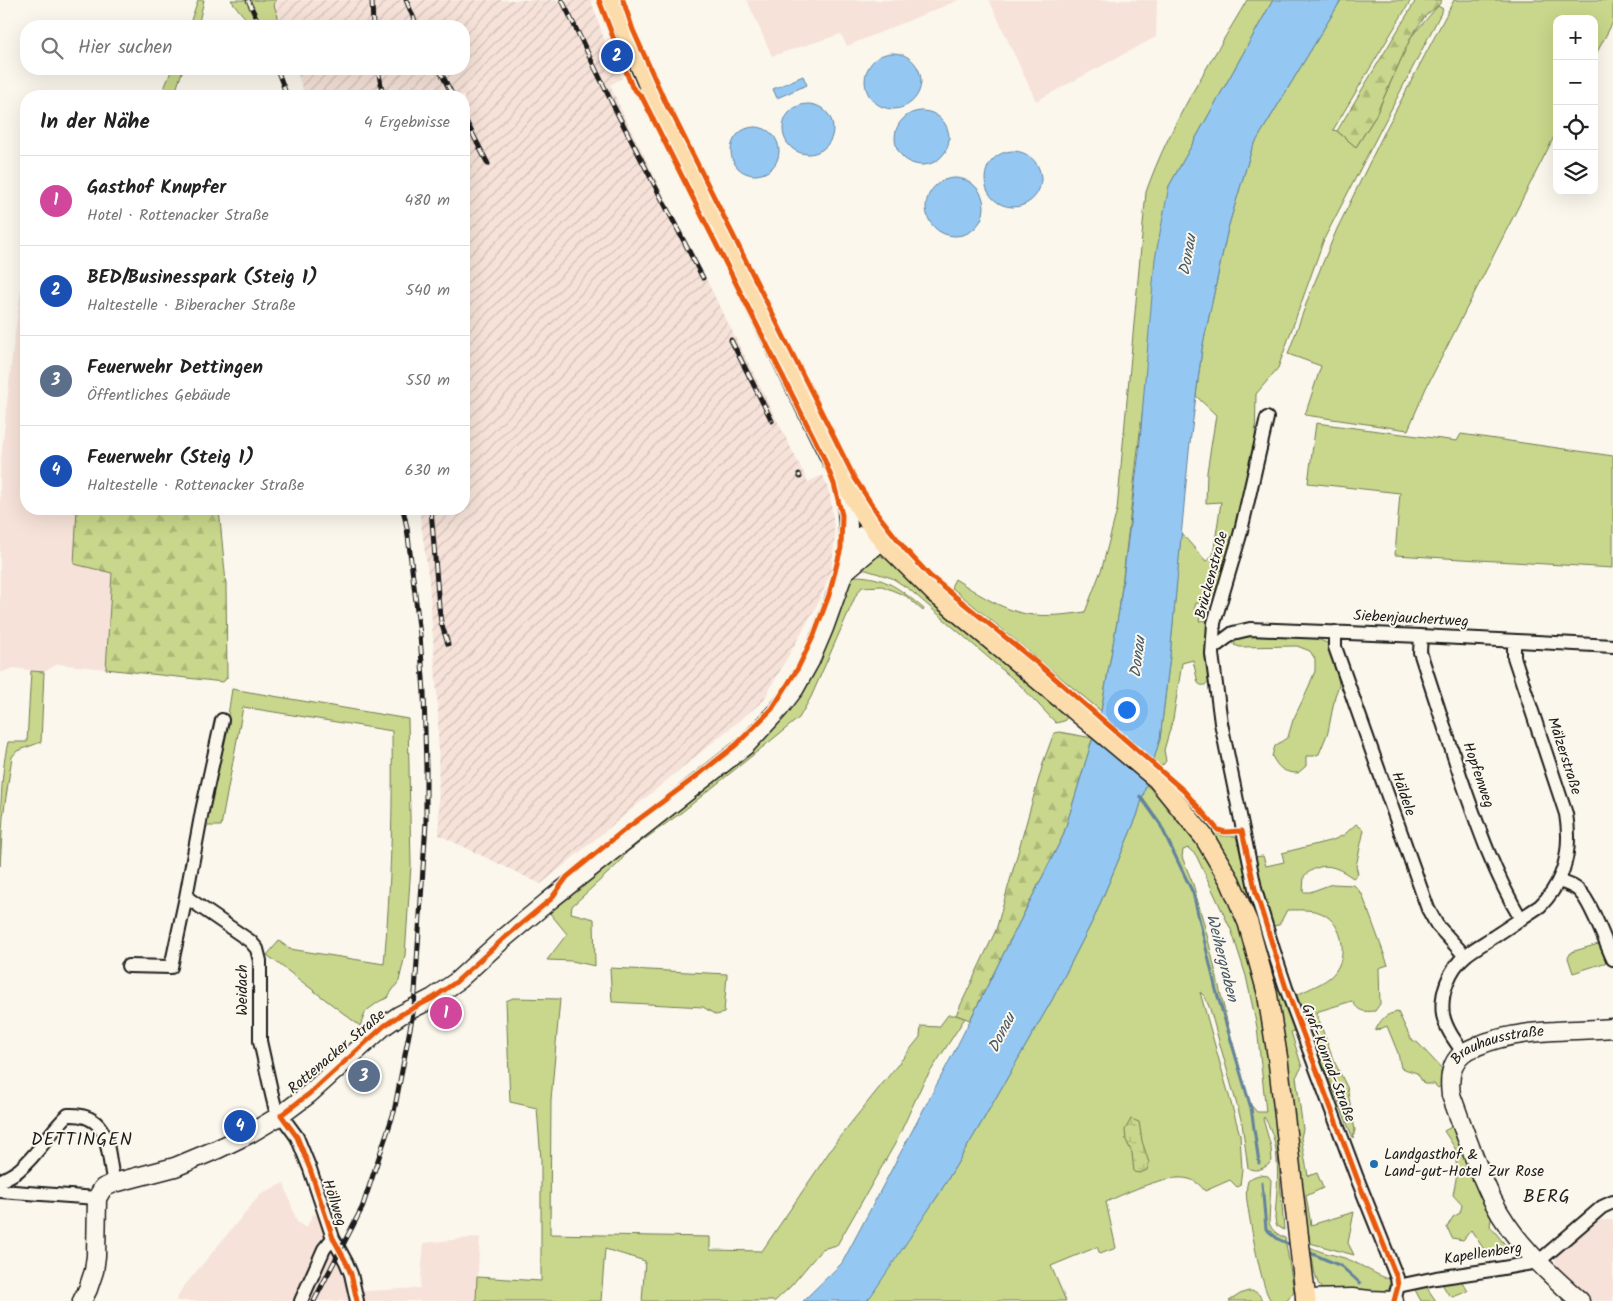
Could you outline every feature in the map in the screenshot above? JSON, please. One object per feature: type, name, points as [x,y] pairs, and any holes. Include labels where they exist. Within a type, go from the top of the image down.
[{"type":"main road","points":[[612,0],[655,101],[832,461],[846,487],[879,536],[935,593],[1157,779],[1204,837],[1230,881],[1248,923],[1267,992],[1278,1060],[1306,1300],[1352,1298],[1369,1301],[1396,1294]]},
{"type":"main road","name":"Rottenacker Straße","points":[[97,1198],[103,1188],[114,1183],[174,1167],[218,1149],[281,1115],[309,1094],[384,1026],[433,998],[456,982],[551,899],[746,745],[779,709],[795,688],[810,661],[824,628],[844,572],[848,548],[846,487]]},
{"type":"main road","points":[[848,548],[852,542],[864,535],[879,536]]},
{"type":"main road","points":[[844,572],[879,536]]},
{"type":"main road","name":"Brauhausstraße","points":[[1580,1301],[1538,1262],[1514,1234],[1494,1202],[1451,1095],[1449,1079],[1454,1065],[1463,1052],[1481,1045],[1507,1037],[1541,1032],[1613,1028]]},
{"type":"main road","points":[[82,1301],[94,1271],[97,1198]]},
{"type":"street","name":"Brückenstraße","points":[[1242,830],[1221,723],[1212,648],[1214,623],[1240,535],[1267,418]]},
{"type":"street","name":"Siebenjauchertweg","points":[[1212,648],[1233,633],[1250,629],[1613,646]]},
{"type":"street","name":"Häldele","points":[[1335,632],[1335,647],[1428,909],[1437,925],[1465,956]]},
{"type":"street","name":"Hopfenweg","points":[[1421,636],[1420,652],[1486,849],[1521,919]]},
{"type":"street","name":"Mälzerstraße","points":[[1463,1052],[1447,1026],[1443,1015],[1445,989],[1454,969],[1465,956],[1540,906],[1549,897],[1560,881],[1568,852],[1567,820],[1514,657],[1514,641]]},
{"type":"street","points":[[128,966],[171,967],[222,720]]},
{"type":"street","name":"Graf-Konrad-Straße","points":[[1242,830],[1256,893],[1286,988],[1357,1178],[1397,1278],[1396,1294]]},
{"type":"street","points":[[1560,881],[1581,892],[1588,902],[1613,959]]},
{"type":"street","name":"Weidach","points":[[186,898],[250,941],[257,950],[260,961],[260,1041],[274,1101],[281,1115]]},
{"type":"street","points":[[0,1181],[20,1170],[36,1153],[58,1123],[68,1115],[78,1114],[98,1123],[105,1134],[114,1183]]},
{"type":"street","name":"Höllweg","points":[[281,1115],[297,1136],[333,1238],[350,1271],[357,1301]]},
{"type":"street","points":[[0,1191],[97,1198]]},
{"type":"street","name":"Kapellenberg","points":[[1396,1294],[1436,1278],[1538,1262],[1602,1207],[1613,1202]]},
{"type":"street","name":"Höllweg","points":[[301,1301],[324,1249],[333,1238]]},
{"type":"shaded area","points":[[276,0],[591,0],[606,45],[622,78],[610,85],[625,118],[808,482],[823,475],[830,495],[835,535],[831,572],[818,603],[763,701],[541,884],[439,835],[438,709],[429,582],[420,515],[470,515],[470,90],[303,90],[298,75],[470,75],[470,20],[279,20],[274,5]]},
{"type":"shaded area","points":[[747,0],[959,0],[847,46],[841,34],[772,56]]},
{"type":"shaded area","points":[[989,0],[1157,0],[1156,37],[1036,101]]},
{"type":"shaded area","points":[[20,296],[20,515],[80,515],[112,573],[106,669],[58,664],[44,672],[14,668],[0,673],[0,469]]},
{"type":"shaded area","points":[[284,1183],[297,1222],[306,1228],[313,1214],[322,1217],[350,1292],[420,1288],[424,1243],[480,1237],[476,1301],[176,1301],[181,1290],[260,1195]]},
{"type":"shaded area","points":[[1590,1220],[1613,1220],[1613,1301],[1591,1301],[1558,1273],[1555,1259],[1561,1243]]},
{"type":"green space","points":[[198,0],[204,0],[199,20],[191,20]]},
{"type":"green space","points":[[231,0],[276,0],[274,5],[279,20],[249,20],[242,15]]},
{"type":"green space","points":[[1247,0],[1273,0],[1169,186],[1119,611],[1101,711],[951,587],[955,579],[998,604],[1026,614],[1056,615],[1085,612],[1102,568],[1117,510],[1146,192],[1179,117]]},
{"type":"green space","points":[[1341,0],[1411,0],[1333,130],[1337,131],[1356,147],[1375,117],[1411,37],[1438,6],[1443,9],[1324,239],[1278,368],[1256,394],[1255,453],[1218,597],[1210,595],[1203,600],[1202,604],[1196,603],[1194,610],[1201,613],[1199,621],[1210,620],[1206,656],[1209,683],[1202,685],[1198,683],[1193,660],[1182,663],[1173,719],[1164,750],[1166,761],[1162,766],[1153,761],[1160,739],[1170,656],[1181,533],[1206,561],[1213,555],[1221,502],[1206,503],[1207,472],[1216,415],[1196,396],[1202,349],[1228,228],[1252,148]]},
{"type":"green space","points":[[1416,0],[1442,0],[1438,6],[1426,15],[1411,37],[1375,117],[1356,147],[1337,131]]},
{"type":"green space","points":[[1454,0],[1613,0],[1613,22],[1598,50],[1598,15],[1553,15],[1553,139],[1426,388],[1408,430],[1305,415],[1321,366],[1288,354],[1309,296],[1337,229],[1387,127]]},
{"type":"green space","points":[[170,75],[181,75],[176,90],[163,90]]},
{"type":"green space","points":[[1316,423],[1457,441],[1461,434],[1613,456],[1613,568],[1395,555],[1400,493],[1308,483]]},
{"type":"green space","points":[[77,515],[220,515],[226,583],[227,678],[223,682],[106,669],[112,573],[74,564]]},
{"type":"green space","points":[[881,556],[895,564],[1069,715],[1064,721],[1056,723],[1020,685],[909,589],[892,578],[863,569],[862,566],[872,557]]},
{"type":"green space","points":[[854,576],[884,581],[900,590],[924,609],[923,611],[906,596],[882,586],[862,587],[856,595],[811,697],[799,718],[682,812],[627,852],[619,863],[572,906],[571,913],[594,919],[595,966],[572,961],[547,960],[567,934],[549,912],[745,753]]},
{"type":"green space","points":[[1310,636],[1327,643],[1336,663],[1339,685],[1328,732],[1319,754],[1306,756],[1306,766],[1298,773],[1282,769],[1272,756],[1275,746],[1288,737],[1293,720],[1315,671],[1315,659],[1310,651],[1297,646],[1240,647],[1234,645],[1237,637]]},
{"type":"green space","points":[[31,671],[44,672],[41,742],[17,751],[12,757],[3,817],[0,866],[1,803],[5,755],[8,742],[27,742]]},
{"type":"green space","points":[[232,689],[408,719],[411,865],[405,955],[399,981],[387,998],[366,1011],[360,1026],[267,955],[279,941],[290,949],[384,964],[391,848],[392,731],[243,707],[221,826],[206,826],[224,741]]},
{"type":"green space","points":[[1059,732],[1093,738],[1063,836],[970,1020],[956,1015],[996,930],[1044,760],[1054,733]]},
{"type":"green space","points":[[1170,782],[1216,833],[1223,836],[1236,836],[1252,903],[1296,1031],[1291,1032],[1302,1067],[1296,1077],[1303,1129],[1301,1138],[1308,1176],[1317,1173],[1323,1188],[1306,1196],[1311,1225],[1354,1212],[1348,1243],[1354,1255],[1310,1243],[1267,960]]},
{"type":"green space","points":[[1146,785],[1163,799],[1199,840],[1239,919],[1258,981],[1272,1076],[1284,1230],[1276,1225],[1275,1218],[1277,1166],[1274,1141],[1270,1128],[1264,1117],[1271,1147],[1272,1161],[1261,1169],[1254,1170],[1248,1168],[1242,1123],[1210,1009],[1205,997],[1200,992],[1240,1135],[1242,1169],[1240,1185],[1237,1187],[1230,1180],[1205,1191],[1189,1179],[1170,1179],[1158,1181],[1106,1202],[1116,1248],[1100,1254],[1097,1247],[1051,1266],[1066,1301],[866,1301],[939,1194],[1052,1000],[1094,918],[1137,816]],"holes":[[[1188,848],[1196,855],[1232,932],[1246,976],[1257,1027],[1266,1112],[1257,1112],[1249,1103],[1207,935],[1193,884],[1182,857],[1183,850]]]},
{"type":"green space","points":[[1356,824],[1364,830],[1356,866],[1358,874],[1353,878],[1341,870],[1323,866],[1304,876],[1303,892],[1310,892],[1332,884],[1354,885],[1362,894],[1388,965],[1379,968],[1380,1004],[1375,1011],[1362,1011],[1352,1001],[1316,1012],[1333,1059],[1347,1087],[1355,1130],[1353,1138],[1295,996],[1325,981],[1336,971],[1342,953],[1340,934],[1329,918],[1321,913],[1309,910],[1287,910],[1279,925],[1272,926],[1254,857],[1263,856],[1266,866],[1284,862],[1282,853],[1333,840],[1344,835]]},
{"type":"green space","points":[[1602,943],[1610,961],[1573,973],[1568,958],[1571,952]]},
{"type":"green space","points":[[610,968],[727,974],[724,1013],[716,1015],[703,1007],[612,1002]]},
{"type":"green space","points":[[513,998],[560,999],[551,1100],[550,1234],[710,1237],[710,1250],[762,1251],[838,1139],[920,1037],[921,1026],[939,1027],[948,1015],[965,1018],[923,1083],[896,1142],[837,1245],[822,1249],[791,1286],[775,1301],[642,1301],[645,1261],[605,1249],[601,1301],[476,1301],[477,1277],[541,1281],[541,1160],[537,1108],[510,1102],[506,1001]]},
{"type":"green space","points":[[1398,1012],[1411,1039],[1418,1043],[1444,1071],[1442,1085],[1438,1088],[1434,1084],[1424,1084],[1417,1073],[1401,1068],[1398,1053],[1387,1026],[1375,1031],[1384,1018],[1389,1014]]},
{"type":"green space","points":[[1131,1119],[1139,1122],[1142,1141],[1149,1163],[1147,1170],[1140,1173],[1134,1172],[1132,1153],[1126,1140],[1125,1130]]},
{"type":"green space","points":[[1455,1125],[1496,1216],[1491,1219],[1490,1226],[1507,1247],[1506,1252],[1494,1255],[1487,1254],[1471,1230],[1463,1240],[1452,1238],[1447,1227],[1453,1217],[1460,1213],[1462,1205],[1453,1195],[1457,1174],[1455,1148],[1444,1131]]},
{"type":"green space","points":[[1259,1175],[1268,1176],[1271,1180],[1269,1223],[1275,1232],[1285,1238],[1294,1291],[1287,1301],[1271,1300],[1267,1294],[1256,1254],[1246,1191],[1248,1181]]},
{"type":"green space","points":[[1310,1247],[1351,1260],[1392,1280],[1390,1287],[1385,1293],[1325,1292],[1316,1278]]},
{"type":"green space","points":[[1460,1279],[1468,1291],[1453,1297],[1448,1294],[1441,1282]]},
{"type":"green space","points":[[1425,1285],[1436,1301],[1421,1301],[1414,1288]]},
{"type":"green space","points":[[1249,1291],[1258,1293],[1262,1301],[1229,1301],[1242,1293]]},
{"type":"water","name":"Donau","points":[[1273,0],[1341,0],[1252,148],[1228,228],[1202,349],[1189,451],[1170,656],[1160,739],[1137,816],[1094,918],[1052,1000],[939,1194],[871,1296],[866,1301],[803,1301],[842,1263],[954,1052],[1063,836],[1101,711],[1119,611],[1139,452],[1155,259],[1169,186]]},
{"type":"water","points":[[893,53],[904,55],[913,61],[919,70],[921,81],[919,92],[913,101],[904,107],[893,109],[882,107],[873,101],[867,92],[865,81],[867,70],[873,61],[882,55]]},
{"type":"water","points":[[803,76],[807,85],[777,98],[773,89]]},
{"type":"water","points":[[808,104],[822,108],[829,115],[833,129],[829,143],[822,150],[808,154],[794,150],[787,143],[783,129],[787,115],[794,108]]},
{"type":"water","points":[[917,111],[927,111],[937,115],[945,123],[949,138],[945,153],[937,161],[927,165],[917,165],[907,161],[899,153],[895,143],[895,133],[899,123],[907,115]]},
{"type":"water","points":[[755,127],[764,129],[772,134],[777,142],[779,151],[777,160],[772,168],[764,173],[755,175],[746,173],[738,168],[733,160],[731,151],[733,142],[738,134],[746,129]]},
{"type":"water","points":[[1013,151],[1024,153],[1033,159],[1039,168],[1041,179],[1039,190],[1033,199],[1024,205],[1013,207],[1002,205],[993,199],[987,190],[985,179],[987,168],[993,159],[1002,153]]},
{"type":"water","points":[[955,178],[966,180],[976,186],[982,196],[984,207],[982,218],[976,228],[966,234],[955,236],[944,234],[934,228],[928,218],[926,207],[928,196],[934,186],[944,180]]},
{"type":"waterway","name":"Weihergraben","points":[[1140,796],[1160,824],[1193,893],[1216,990],[1251,1108],[1259,1163]]},
{"type":"waterway","name":"Weihergraben","points":[[1262,1183],[1266,1229],[1278,1239],[1293,1246]]},
{"type":"waterway","name":"Weihergraben","points":[[1308,1252],[1341,1266],[1360,1283]]},
{"type":"railway","points":[[248,0],[257,20]]},
{"type":"railway","points":[[372,0],[373,20]]},
{"type":"railway","points":[[406,0],[414,20]]},
{"type":"railway","points":[[562,0],[615,109],[703,278]]},
{"type":"railway","points":[[279,75],[285,90]]},
{"type":"railway","points":[[379,75],[382,90]]},
{"type":"railway","points":[[442,75],[450,90]]},
{"type":"railway","points":[[470,129],[488,164]]},
{"type":"railway","points":[[731,340],[772,421]]},
{"type":"railway","points":[[314,1301],[362,1208],[394,1112],[414,1008],[426,822],[426,768],[420,635],[404,515]]},
{"type":"railway","points":[[431,515],[439,607],[441,622],[448,644]]},
{"type":"cycle path","points":[[357,1301],[351,1274],[333,1238],[310,1169],[297,1137],[281,1115],[309,1094],[384,1026],[400,1015],[433,998],[456,982],[551,899],[567,877],[623,831],[736,745],[772,709],[798,668],[814,635],[829,595],[841,548],[842,515],[834,484],[823,456],[642,97],[632,87],[599,0]]},
{"type":"cycle path","points":[[623,0],[633,30],[667,106],[854,477],[880,517],[905,549],[930,576],[1042,667],[1184,791],[1218,830],[1225,832],[1242,831],[1256,893],[1286,988],[1357,1178],[1397,1278],[1398,1286],[1394,1301]]},
{"type":"place","name":"BED/Businesspark (Steig 1)","points":[[617,56]]},
{"type":"place","name":"Gasthof Knupfer","points":[[446,1013]]},
{"type":"place","name":"Feuerwehr Dettingen","points":[[364,1076]]},
{"type":"place","name":"Feuerwehr (Steig 1)","points":[[240,1126]]},
{"type":"place","name":"Landgasthof & Land-gut-Hotel Zur Rose","points":[[1374,1164]]},
{"type":"district","name":"DETTINGEN","points":[[82,1140]]},
{"type":"district","name":"BERG","points":[[1547,1197]]}]
